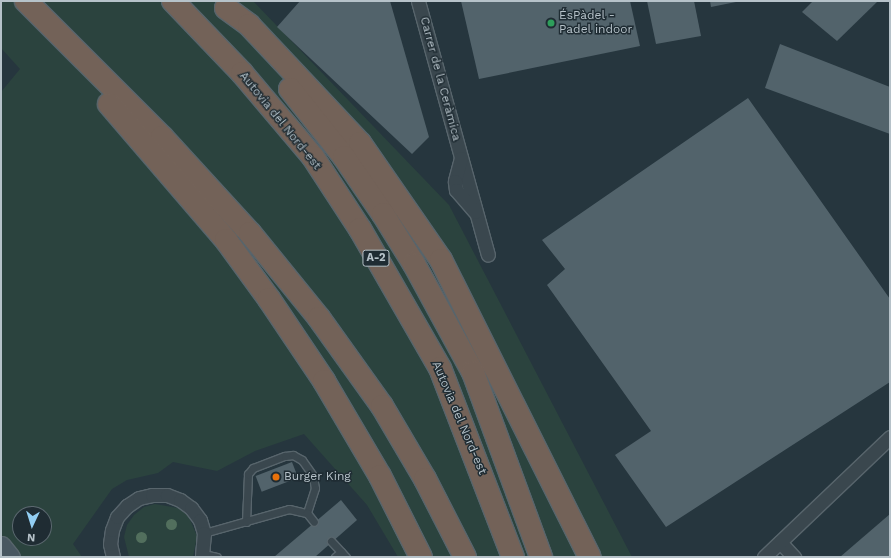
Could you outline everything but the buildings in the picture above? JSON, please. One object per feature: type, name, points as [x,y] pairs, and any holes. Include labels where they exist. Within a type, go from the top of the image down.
[{"type":"highway","points":[[12,1],[147,146],[252,275],[324,381],[380,476],[421,557]]},
{"type":"highway","points":[[26,1],[178,154],[250,233],[319,318],[382,406],[425,480],[465,557]]},
{"type":"highway","name":"Autovia del Nord-est","points":[[173,1],[242,73],[313,158],[360,229],[440,368],[513,557]]},
{"type":"highway","points":[[222,4],[249,26],[360,143],[441,260],[590,557]]},
{"type":"highway","name":"A-2","points":[[222,4],[344,157],[414,264],[473,372],[541,557]]},
{"type":"main road","points":[[1,546],[10,557]]},
{"type":"street","name":"Carrer de la Ceràmica","points":[[418,1],[488,255]]},
{"type":"street","points":[[764,557],[890,437]]},
{"type":"street","points":[[104,557],[110,544],[112,530],[117,517],[132,502],[152,494],[173,497],[191,508],[200,520],[204,533],[203,556]]},
{"type":"street","points":[[780,542],[794,557]]},
{"type":"street","points":[[110,544],[113,557]]},
{"type":"lane","points":[[246,522],[248,474],[253,468],[285,456],[293,455],[302,460],[313,476],[315,488],[307,512]]},
{"type":"lane","points":[[204,533],[289,509],[307,512],[314,522]]},
{"type":"lane","points":[[331,541],[344,554],[334,557]]},
{"type":"lane","points":[[203,556],[217,557]]},
{"type":"green space","points":[[1,1],[253,1],[449,205],[632,557],[398,557],[367,505],[304,434],[255,451],[217,471],[173,462],[158,473],[127,480],[112,489],[73,544],[82,557],[1,557],[1,92],[20,69],[1,48]]},
{"type":"green space","points":[[155,504],[178,508],[188,515],[197,536],[193,557],[129,557],[124,537],[127,525],[134,515],[144,507]]},
{"type":"place","name":"ÉsPàdel - Padel indoor","points":[[551,23]]},
{"type":"place","name":"Burger King","points":[[276,477]]}]
